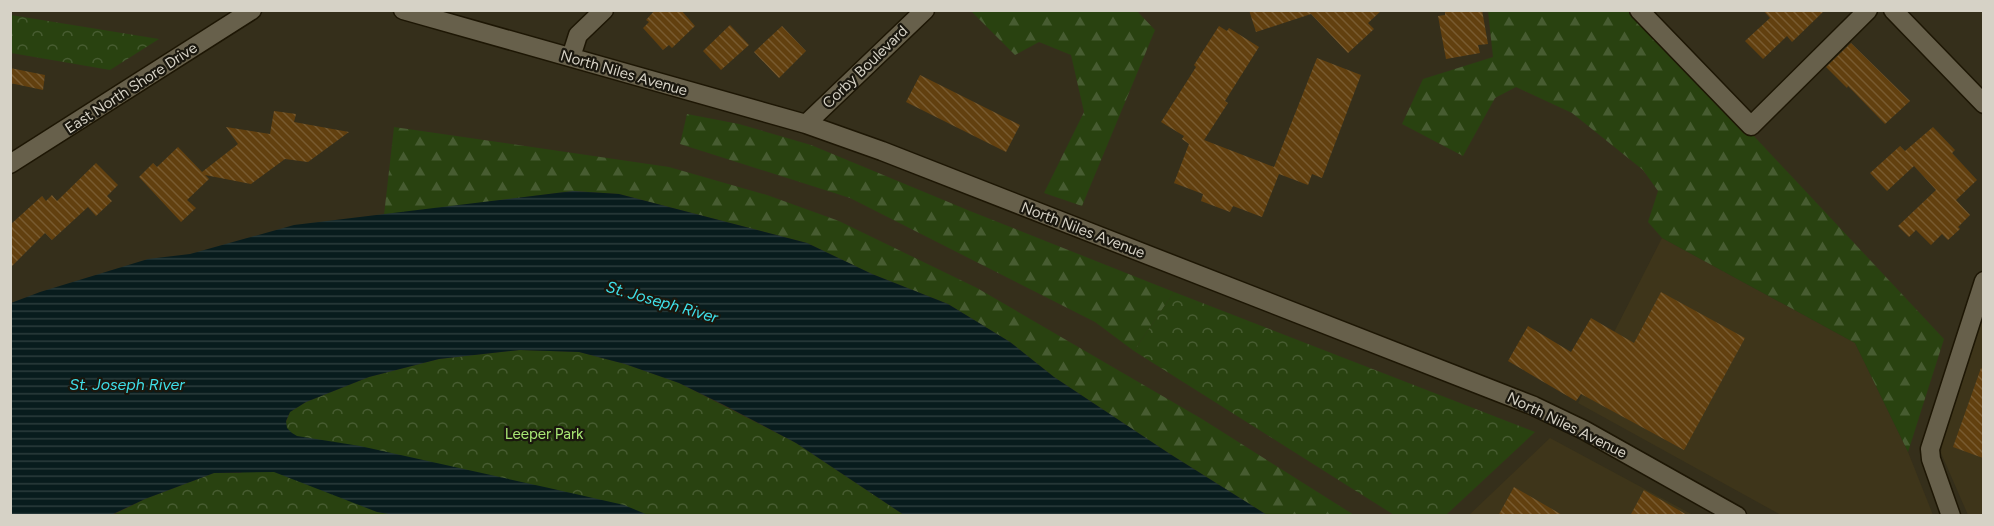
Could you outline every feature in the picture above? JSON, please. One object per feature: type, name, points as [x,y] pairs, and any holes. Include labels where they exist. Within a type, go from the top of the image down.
[{"type":"street","name":"East North Shore Drive","points":[[10,164],[252,10]]},
{"type":"street","name":"North Niles Avenue","points":[[403,10],[806,124],[882,151],[1534,406],[1584,430],[1737,516]]},
{"type":"street","points":[[571,57],[578,35],[604,10]]},
{"type":"street","points":[[1639,10],[1751,126],[1868,10]]},
{"type":"street","points":[[1893,10],[1983,104]]},
{"type":"street","name":"Corby Boulevard","points":[[806,124],[913,14]]},
{"type":"street","points":[[1951,516],[1931,459],[1930,449],[1983,281]]},
{"type":"shaded area","points":[[1662,238],[1855,343],[1908,452],[1933,515],[1781,515],[1578,403]]},
{"type":"shaded area","points":[[1983,318],[1983,515],[1968,515],[1941,453]]},
{"type":"shaded area","points":[[1550,438],[1693,515],[1468,516]]},
{"type":"green space","points":[[971,11],[1137,11],[1155,30],[1082,206],[1044,193],[1084,112],[1071,55],[1039,42],[1015,55]]},
{"type":"green space","points":[[1488,11],[1631,11],[1752,134],[1944,339],[1908,452],[1855,343],[1662,238],[1648,222],[1658,191],[1643,170],[1572,113],[1516,87],[1495,98],[1463,156],[1402,124],[1423,79],[1493,57]]},
{"type":"green space","points":[[10,15],[159,39],[110,70],[11,53]]},
{"type":"green space","points":[[687,114],[739,124],[811,145],[1174,292],[1134,351],[1095,322],[850,198],[680,144]]},
{"type":"green space","points":[[394,127],[669,167],[767,195],[839,221],[977,288],[1202,419],[1354,515],[1267,515],[1170,454],[1054,377],[1010,342],[948,304],[872,274],[807,243],[619,194],[573,191],[384,215]]},
{"type":"green space","points":[[1174,292],[1535,432],[1446,515],[1394,515],[1134,351]]},
{"type":"green space","name":"Leeper Park","points":[[520,350],[579,352],[625,364],[679,383],[796,443],[904,515],[111,516],[145,499],[214,473],[241,473],[286,422],[290,412],[306,402],[369,377],[439,359]]},
{"type":"water","name":"St. Joseph River","points":[[573,191],[619,194],[807,243],[872,274],[948,304],[1010,342],[1054,377],[1170,454],[1267,515],[904,515],[796,443],[679,383],[625,364],[579,352],[520,350],[439,359],[369,377],[306,402],[290,412],[286,421],[287,428],[297,436],[360,446],[549,488],[624,505],[648,515],[394,515],[377,512],[274,472],[214,473],[145,499],[111,515],[11,515],[11,303],[148,259],[190,254],[294,225]]},
{"type":"building","points":[[655,10],[681,10],[695,26],[672,48],[669,45],[663,50],[643,28],[649,22],[646,20]]},
{"type":"building","points":[[1249,10],[1382,10],[1368,23],[1374,29],[1348,53],[1311,14],[1256,32]]},
{"type":"building","points":[[1445,10],[1482,10],[1488,44],[1478,45],[1480,53],[1446,59],[1438,16],[1445,15]]},
{"type":"building","points":[[1763,10],[1825,10],[1792,42],[1787,36],[1763,59],[1745,41],[1770,18]]},
{"type":"building","points":[[730,25],[749,45],[721,70],[703,51]]},
{"type":"building","points":[[782,26],[806,51],[779,78],[754,52]]},
{"type":"building","points":[[1219,26],[1227,31],[1229,28],[1259,47],[1225,101],[1228,103],[1204,140],[1274,167],[1317,58],[1361,75],[1322,178],[1312,174],[1308,185],[1279,174],[1262,217],[1233,206],[1230,212],[1201,201],[1203,194],[1174,183],[1189,144],[1182,139],[1184,136],[1161,122]]},
{"type":"building","points":[[1851,43],[1910,101],[1885,124],[1826,67]]},
{"type":"building","points":[[10,68],[45,75],[43,90],[10,83]]},
{"type":"building","points":[[920,75],[1020,125],[1006,152],[906,102]]},
{"type":"building","points":[[274,111],[296,114],[294,122],[349,132],[308,162],[285,159],[251,184],[205,175],[209,179],[187,200],[196,208],[181,222],[139,177],[153,163],[157,167],[178,147],[202,172],[238,144],[226,127],[270,134]]},
{"type":"building","points":[[1933,127],[1955,150],[1952,153],[1977,180],[1956,200],[1970,215],[1948,240],[1942,234],[1931,245],[1916,230],[1909,237],[1898,226],[1936,190],[1914,166],[1887,191],[1870,173],[1900,146],[1905,151]]},
{"type":"building","points":[[96,163],[118,185],[107,196],[112,201],[96,216],[88,207],[52,240],[45,233],[10,268],[10,225],[42,196],[46,201],[52,195],[57,201]]},
{"type":"building","points":[[1661,292],[1745,338],[1684,450],[1581,394],[1576,401],[1508,361],[1528,326],[1571,352],[1591,318],[1634,343]]},
{"type":"building","points":[[1981,368],[1983,369],[1983,458],[1953,447]]},
{"type":"building","points":[[1514,487],[1564,516],[1498,516]]},
{"type":"building","points":[[1644,490],[1689,516],[1630,516]]}]
